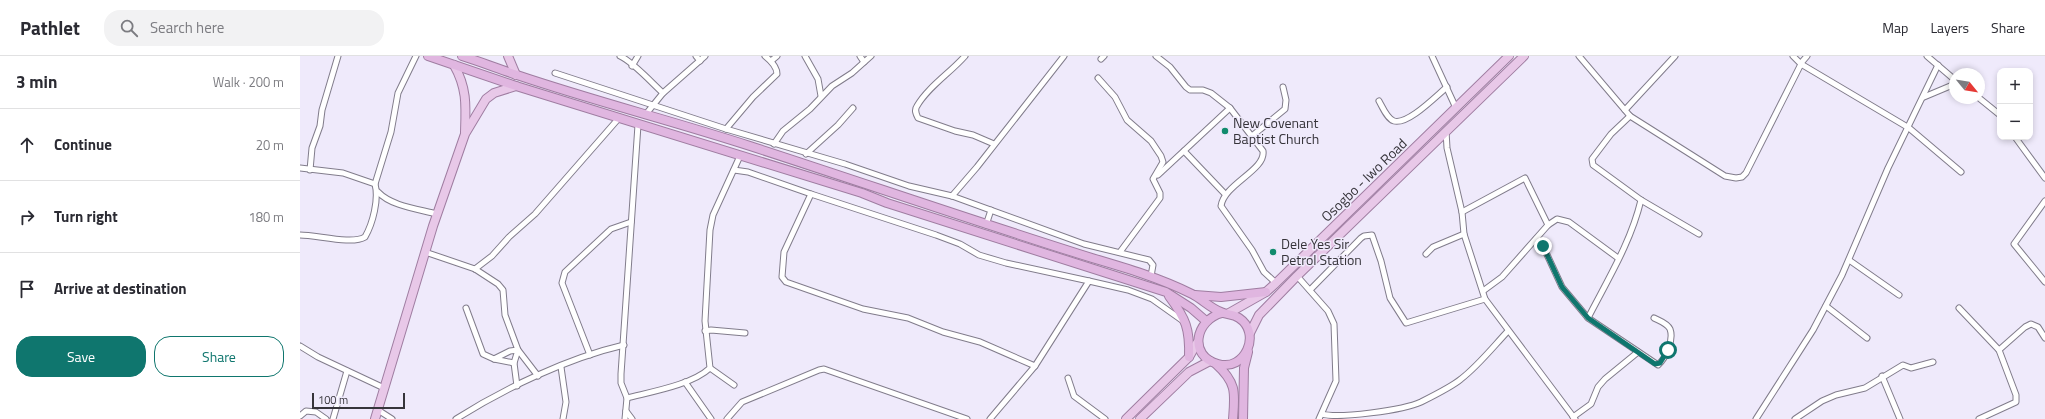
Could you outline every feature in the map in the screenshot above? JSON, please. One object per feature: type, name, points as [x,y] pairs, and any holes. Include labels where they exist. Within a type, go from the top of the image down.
[{"type":"highway","points":[[428,56],[516,86],[638,125],[862,193],[887,203],[1166,292],[1191,308],[1206,321]]},
{"type":"highway","points":[[462,56],[516,75],[646,114],[890,192],[986,225],[1151,276],[1194,295],[1242,320],[1250,333],[1249,347],[1244,368],[1243,419]]},
{"type":"highway","points":[[887,203],[890,192]]},
{"type":"highway","points":[[1166,292],[1187,324],[1189,336],[1188,357]]},
{"type":"highway","points":[[1194,295],[1221,297],[1266,292]]},
{"type":"highway","points":[[1226,313],[1215,315],[1206,321],[1200,331],[1198,342],[1201,351],[1231,380],[1235,392],[1233,419]]},
{"type":"highway","points":[[1213,362],[1232,364],[1239,360],[1249,347]]},
{"type":"main road","points":[[508,56],[516,75]]},
{"type":"main road","name":"Osogbo - Iwo Road","points":[[1226,313],[1266,292],[1276,283],[1509,56]]},
{"type":"main road","name":"Osogbo - Iwo Road","points":[[1250,333],[1260,315],[1297,276],[1524,56]]},
{"type":"main road","points":[[454,65],[463,83],[466,95],[465,134]]},
{"type":"main road","points":[[375,419],[437,214],[465,134],[486,99],[494,93],[516,86]]},
{"type":"main road","points":[[1126,419],[1188,357],[1198,342]]},
{"type":"main road","points":[[1140,419],[1189,372],[1213,362]]},
{"type":"street","points":[[310,170],[312,148],[320,126],[322,110],[338,56]]},
{"type":"street","points":[[416,56],[398,93],[391,132],[375,184],[378,192],[383,198],[437,214]]},
{"type":"street","points":[[620,56],[627,59],[632,66],[663,93]]},
{"type":"street","points":[[632,66],[638,56]]},
{"type":"street","points":[[696,56],[700,62]]},
{"type":"street","points":[[646,114],[652,104],[663,93],[705,56]]},
{"type":"street","points":[[726,129],[753,97],[775,76],[777,71],[771,61],[764,56]]},
{"type":"street","points":[[771,61],[777,56]]},
{"type":"street","points":[[805,56],[818,78],[821,96]]},
{"type":"street","points":[[860,56],[864,62]]},
{"type":"street","points":[[774,144],[783,131],[810,108],[832,86],[852,74],[871,56]]},
{"type":"street","points":[[965,56],[932,88],[916,107],[916,112],[918,118],[955,131],[973,135],[994,144]]},
{"type":"street","points":[[952,196],[977,168],[994,144],[1040,89],[1064,56]]},
{"type":"street","points":[[1156,56],[1176,73],[1190,90],[1203,90],[1211,93],[1230,108],[1263,151],[1262,159],[1225,194],[1221,206],[1252,250],[1264,272],[1276,283]]},
{"type":"street","points":[[1432,56],[1456,108]]},
{"type":"street","points":[[1578,56],[1630,116],[1714,170],[1725,176],[1736,178],[1742,177],[1746,173],[1801,64],[1807,56]]},
{"type":"street","points":[[1625,110],[1675,56]]},
{"type":"street","points":[[1793,56],[1801,64],[1909,128],[1961,172]]},
{"type":"street","points":[[1926,56],[1949,75]]},
{"type":"street","points":[[1756,419],[1813,330],[1826,306],[1849,260],[1888,168],[1909,128],[1938,65]]},
{"type":"street","points":[[554,73],[791,150],[845,164],[909,186],[952,196],[1084,244],[1149,260],[1153,266],[1151,276]]},
{"type":"street","points":[[1098,78],[1115,97],[1127,120],[1151,141],[1161,156],[1163,162],[1153,179]]},
{"type":"street","points":[[1252,136],[1285,109],[1286,100],[1283,87]]},
{"type":"street","points":[[1924,97],[1949,87]]},
{"type":"street","points":[[1378,100],[1389,118],[1394,121],[1400,120],[1409,118],[1447,88]]},
{"type":"street","points":[[1985,103],[1997,113]]},
{"type":"street","points":[[806,154],[838,125],[853,108]]},
{"type":"street","points":[[1153,179],[1230,108]]},
{"type":"street","points":[[1630,116],[1611,134],[1591,162],[1592,165],[1641,200],[1699,234]]},
{"type":"street","points":[[475,269],[492,256],[509,237],[535,214],[619,118]]},
{"type":"street","points":[[625,419],[627,398],[621,383],[638,125]]},
{"type":"street","points":[[1446,132],[1447,148],[1462,212],[1464,234],[1485,299],[1574,418],[1591,404],[1598,387],[1605,379],[1638,352]]},
{"type":"street","points":[[2017,140],[2045,178]]},
{"type":"street","points":[[786,159],[791,150]]},
{"type":"street","points":[[1184,151],[1225,194]]},
{"type":"street","points":[[734,385],[710,368],[705,331],[710,230],[713,215],[740,156]]},
{"type":"street","points":[[300,168],[348,175],[375,184]]},
{"type":"street","points":[[734,170],[748,172],[936,235],[960,244],[979,256],[1128,290],[1152,299],[1187,324]]},
{"type":"street","points":[[1462,212],[1525,178],[1548,225]]},
{"type":"street","points":[[1120,252],[1160,198],[1160,193],[1153,179]]},
{"type":"street","points":[[300,235],[314,235],[352,241],[362,239],[368,233],[378,192]]},
{"type":"street","points":[[811,194],[784,252],[782,265],[784,280],[791,284],[863,309],[908,318],[943,332],[980,342],[1035,366]]},
{"type":"street","points":[[376,202],[383,198]]},
{"type":"street","points":[[1588,318],[1618,258],[1629,240],[1641,200]]},
{"type":"street","points":[[2045,201],[2014,244],[2045,282]]},
{"type":"street","points":[[986,225],[991,210]]},
{"type":"street","points":[[1483,291],[1502,277],[1548,225],[1557,219],[1568,222],[1618,258]]},
{"type":"street","points":[[590,355],[562,283],[565,272],[611,229],[631,222]]},
{"type":"street","points":[[1426,254],[1433,247],[1464,234]]},
{"type":"street","points":[[1310,290],[1361,238],[1372,235],[1381,261],[1390,298],[1406,323],[1485,299]]},
{"type":"street","points":[[1536,239],[1543,246],[1562,287],[1588,318],[1658,365],[1666,354],[1670,344],[1670,330],[1667,325],[1654,318]]},
{"type":"street","points":[[425,252],[475,269],[484,274],[503,290],[505,315],[518,350],[538,376]]},
{"type":"street","points":[[1849,260],[1900,294]]},
{"type":"street","points":[[1297,276],[1328,311],[1334,324],[1336,382],[1321,416],[1356,416],[1378,413],[1420,403],[1459,381],[1508,331]]},
{"type":"street","points":[[990,419],[1035,366],[1089,281]]},
{"type":"street","points":[[1826,306],[1867,338]]},
{"type":"street","points":[[466,308],[481,352],[494,359],[514,363]]},
{"type":"street","points":[[1958,308],[1999,350],[2015,391],[2016,402],[1979,419]]},
{"type":"street","points":[[1999,350],[2025,327],[2031,324],[2038,327],[2045,338]]},
{"type":"street","points":[[705,331],[711,330],[745,333]]},
{"type":"street","points":[[456,419],[489,398],[538,376],[598,351],[624,345]]},
{"type":"street","points":[[300,346],[384,388]]},
{"type":"street","points":[[494,359],[510,351],[518,350]]},
{"type":"street","points":[[517,386],[514,363],[518,350]]},
{"type":"street","points":[[1795,419],[1822,401],[1836,395],[1865,388],[1882,376],[1903,365],[1911,368],[1933,362]]},
{"type":"street","points":[[561,367],[566,402],[563,419]]},
{"type":"street","points":[[627,398],[685,382],[706,372],[710,368]]},
{"type":"street","points":[[727,419],[742,402],[824,369],[964,418]]},
{"type":"street","points":[[333,419],[348,371]]},
{"type":"street","points":[[1882,376],[1900,419]]},
{"type":"street","points":[[1068,378],[1074,396],[1105,419]]},
{"type":"street","points":[[685,382],[711,419]]},
{"type":"street","points":[[378,410],[392,419]]},
{"type":"street","points":[[300,416],[306,411],[316,412],[326,419]]},
{"type":"street","points":[[626,411],[632,419]]},
{"type":"place","name":"New Covenant Baptist Church","points":[[1225,131]]},
{"type":"place","name":"Dele Yes Sir Petrol Station","points":[[1273,252]]},
{"type":"route","points":[[1543,246],[1562,287],[1588,318],[1655,364],[1658,365],[1664,359],[1668,350]]}]
